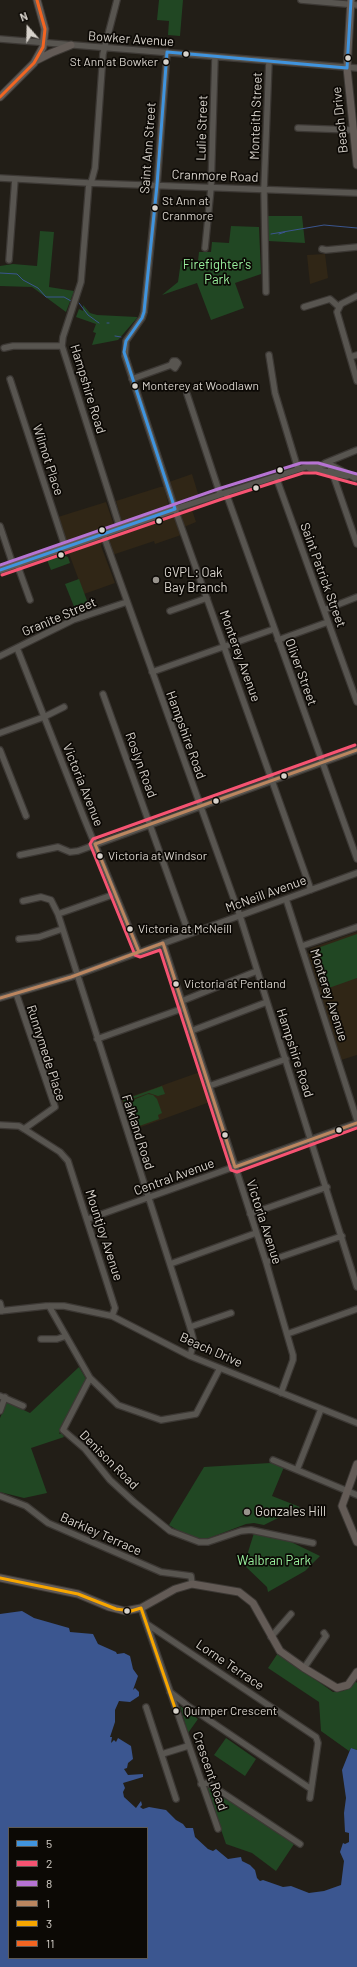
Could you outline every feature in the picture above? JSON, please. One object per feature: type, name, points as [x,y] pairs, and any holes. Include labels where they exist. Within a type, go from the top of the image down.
[{"type":"main road","points":[[34,63],[45,42],[45,29],[37,0]]},
{"type":"main road","name":"Beach Drive","points":[[353,3],[347,68],[352,130],[357,165]]},
{"type":"main road","points":[[0,97],[34,63],[51,52],[71,45]]},
{"type":"main road","points":[[0,570],[175,509]]},
{"type":"main road","points":[[357,1464],[342,1502],[342,1509],[357,1542]]},
{"type":"main road","points":[[0,1578],[78,1594],[116,1609],[131,1611],[141,1608],[175,1589],[192,1584],[233,1590],[243,1594],[253,1603],[280,1651],[304,1668],[337,1688],[348,1685],[357,1672]]},
{"type":"street","name":"Hampshire Road","points":[[117,0],[105,48],[95,168],[90,183],[81,282],[63,337],[62,346],[120,528]]},
{"type":"street","points":[[301,0],[353,3]]},
{"type":"street","name":"Bowker Avenue","points":[[0,38],[357,68]]},
{"type":"street","points":[[34,40],[41,47],[39,55]]},
{"type":"street","name":"Saint Ann Street","points":[[142,318],[144,312],[157,185],[166,52]]},
{"type":"street","name":"Lulie Street","points":[[205,248],[211,188],[216,57]]},
{"type":"street","name":"Monteith Street","points":[[266,292],[264,189],[269,61]]},
{"type":"street","points":[[298,128],[352,130]]},
{"type":"street","name":"Cranmore Road","points":[[0,178],[90,183],[357,193]]},
{"type":"street","points":[[9,260],[15,179]]},
{"type":"street","points":[[322,249],[326,250],[357,247]]},
{"type":"street","points":[[357,296],[345,301],[339,306],[338,316],[357,381]]},
{"type":"street","points":[[304,307],[330,299],[339,306]]},
{"type":"street","name":"Monterey Avenue","points":[[142,318],[125,345],[125,356],[175,509],[311,890]]},
{"type":"street","points":[[4,348],[13,346],[62,346]]},
{"type":"street","points":[[269,355],[273,388],[300,469]]},
{"type":"street","points":[[350,357],[357,355]]},
{"type":"street","points":[[132,379],[171,365]]},
{"type":"street","name":"Wilmot Place","points":[[10,379],[65,548]]},
{"type":"street","name":"Oliver Street","points":[[186,394],[274,628],[357,859]]},
{"type":"street","points":[[175,509],[312,465],[329,463],[357,450]]},
{"type":"street","points":[[329,463],[357,544]]},
{"type":"street","points":[[329,463],[356,479]]},
{"type":"street","points":[[300,469],[317,468],[356,479]]},
{"type":"street","name":"Saint Patrick Street","points":[[276,477],[357,702]]},
{"type":"street","points":[[0,526],[30,600]]},
{"type":"street","name":"Hampshire Road","points":[[103,534],[199,806],[240,916],[312,1139],[357,1286]]},
{"type":"street","points":[[170,610],[207,598]]},
{"type":"street","points":[[324,610],[357,598]]},
{"type":"street","name":"Granite Street","points":[[0,656],[73,620],[127,602]]},
{"type":"street","points":[[278,640],[328,622]]},
{"type":"street","points":[[152,672],[274,628]]},
{"type":"street","name":"Victoria Avenue","points":[[17,648],[139,952]]},
{"type":"street","name":"Roslyn Road","points":[[103,694],[189,934]]},
{"type":"street","points":[[0,734],[44,717],[64,706]]},
{"type":"street","points":[[0,750],[26,816]]},
{"type":"street","points":[[20,855],[58,847],[70,852],[357,750]]},
{"type":"street","name":"McNeill Avenue","points":[[0,998],[78,974],[357,874]]},
{"type":"street","points":[[23,902],[42,897],[51,900],[58,914],[115,894]]},
{"type":"street","name":"Monterey Avenue","points":[[286,899],[357,1121]]},
{"type":"street","name":"Falkland Road","points":[[58,914],[190,1327],[194,1342],[190,1356]]},
{"type":"street","points":[[302,946],[357,927]]},
{"type":"street","points":[[19,939],[39,937],[62,929]]},
{"type":"street","name":"Victoria Avenue","points":[[163,943],[266,1262],[293,1360],[281,1393]]},
{"type":"street","points":[[182,1001],[257,971]]},
{"type":"street","name":"Runnymede Place","points":[[16,993],[55,1107],[24,1129]]},
{"type":"street","points":[[191,1031],[267,1002]]},
{"type":"street","points":[[97,1039],[184,1008]]},
{"type":"street","points":[[209,1086],[286,1059]]},
{"type":"street","name":"Central Avenue","points":[[88,1219],[312,1139],[357,1121]]},
{"type":"street","points":[[0,1125],[19,1126],[24,1129]]},
{"type":"street","name":"Mountjoy Avenue","points":[[24,1129],[60,1152],[68,1161],[88,1219],[115,1308],[112,1316]]},
{"type":"street","points":[[250,1214],[327,1187]]},
{"type":"street","points":[[170,1264],[256,1232]]},
{"type":"street","points":[[266,1262],[342,1236]]},
{"type":"street","points":[[0,1303],[1,1311]]},
{"type":"street","points":[[52,1306],[66,1336],[90,1378],[118,1406],[161,1420],[196,1414],[220,1368]]},
{"type":"street","name":"Beach Drive","points":[[1,1311],[52,1306],[112,1316],[190,1356],[357,1423]]},
{"type":"street","points":[[286,1334],[357,1309]]},
{"type":"street","points":[[190,1327],[231,1313]]},
{"type":"street","points":[[41,1339],[58,1339],[66,1336]]},
{"type":"street","name":"Denison Road","points":[[90,1378],[65,1426],[65,1433],[85,1449],[110,1480],[170,1531],[199,1542],[208,1542],[241,1531],[251,1530],[314,1543]]},
{"type":"street","points":[[0,1411],[3,1396],[23,1406]]},
{"type":"street","points":[[297,1470],[321,1409]]},
{"type":"street","points":[[273,1460],[357,1495]]},
{"type":"street","name":"Barkley Terrace","points":[[0,1496],[26,1506],[48,1523],[161,1572],[191,1576],[192,1584]]},
{"type":"street","name":"Crescent Road","points":[[141,1608],[148,1624],[188,1746],[218,1829]]},
{"type":"street","points":[[271,1637],[291,1614]]},
{"type":"street","name":"Lorne Terrace","points":[[148,1624],[318,1739],[311,1788]]},
{"type":"street","points":[[304,1668],[326,1636],[324,1633]]},
{"type":"street","points":[[170,1692],[188,1706],[311,1788],[310,1798]]},
{"type":"street","points":[[146,1707],[176,1799]]},
{"type":"street","points":[[162,1754],[188,1746]]},
{"type":"street","points":[[202,1784],[208,1783],[300,1844]]},
{"type":"shaded area","points":[[325,254],[328,278],[310,284],[307,255]]},
{"type":"shaded area","points":[[192,474],[199,497],[177,504],[169,482]]},
{"type":"shaded area","points":[[164,487],[169,507],[122,522],[116,501]]},
{"type":"shaded area","points":[[106,502],[114,525],[65,542],[58,517]]},
{"type":"shaded area","points":[[191,507],[196,522],[184,527],[179,513]]},
{"type":"shaded area","points":[[172,515],[174,516],[181,535],[155,544],[154,541],[112,555],[107,537]]},
{"type":"shaded area","points":[[100,541],[102,543],[101,546],[115,583],[84,594],[68,551]]},
{"type":"shaded area","points":[[357,932],[357,1055],[341,1060],[308,954],[311,948]]},
{"type":"shaded area","points":[[200,1072],[210,1102],[130,1131],[121,1100]]},
{"type":"green space","points":[[159,0],[183,0],[180,36],[168,35],[169,21],[157,20]]},
{"type":"green space","points":[[267,216],[302,216],[305,243],[268,241]]},
{"type":"green space","name":"Firefighter's Park","points":[[231,226],[259,227],[261,274],[235,283],[244,308],[211,320],[197,283],[162,295],[178,282],[181,261],[198,261],[199,252],[211,252],[212,242],[229,243]]},
{"type":"green space","points":[[40,231],[54,232],[49,287],[74,291],[66,312],[32,287],[0,286],[0,266],[13,264],[37,266]]},
{"type":"green space","points":[[83,305],[90,313],[97,315],[137,318],[118,340],[92,345],[96,333],[93,332],[96,324],[76,317],[79,309],[83,311]]},
{"type":"green space","points":[[62,555],[68,557],[70,563],[51,570],[47,560]]},
{"type":"green space","points":[[79,579],[89,606],[72,612],[75,609],[65,584]]},
{"type":"green space","points":[[357,934],[357,978],[326,989],[312,950]]},
{"type":"green space","points":[[162,1086],[165,1094],[158,1096],[149,1093],[124,1102],[123,1100]]},
{"type":"green space","points":[[148,1094],[153,1095],[157,1099],[162,1113],[158,1115],[159,1119],[131,1129],[123,1104]]},
{"type":"green space","points":[[79,1367],[86,1379],[59,1434],[62,1433],[64,1437],[31,1448],[47,1493],[24,1498],[0,1492],[0,1418],[7,1402],[30,1413]]},
{"type":"green space","name":"Walbran Park","points":[[270,1463],[284,1467],[272,1496],[300,1507],[264,1525],[254,1523],[246,1524],[204,1540],[190,1538],[169,1525],[204,1467]]},
{"type":"green space","name":"Walbran Park","points":[[254,1533],[289,1541],[320,1556],[305,1571],[268,1592],[267,1587],[244,1565]]},
{"type":"green space","points":[[278,1653],[333,1692],[343,1691],[355,1681],[357,1683],[357,1750],[351,1748],[349,1751],[321,1731],[319,1702],[268,1668]]},
{"type":"green space","points":[[180,1706],[198,1719],[188,1733]]},
{"type":"green space","points":[[226,1738],[256,1759],[245,1776],[214,1755]]},
{"type":"green space","points":[[210,1787],[294,1844],[276,1871],[252,1853],[226,1844],[207,1789]]},
{"type":"water","points":[[22,1611],[34,1618],[69,1628],[70,1632],[93,1634],[98,1644],[116,1652],[117,1654],[124,1653],[130,1656],[133,1669],[138,1676],[133,1690],[135,1688],[139,1692],[139,1696],[130,1702],[119,1701],[115,1710],[115,1722],[110,1737],[112,1737],[111,1743],[114,1740],[116,1742],[118,1738],[131,1746],[133,1759],[128,1763],[127,1768],[124,1769],[128,1775],[143,1774],[143,1777],[123,1783],[125,1788],[123,1792],[124,1797],[136,1808],[141,1801],[142,1805],[140,1807],[143,1809],[149,1807],[166,1810],[186,1828],[193,1828],[195,1837],[208,1849],[213,1851],[216,1849],[228,1859],[241,1857],[242,1861],[250,1865],[255,1870],[257,1878],[260,1881],[263,1880],[283,1887],[291,1886],[309,1893],[324,1891],[341,1885],[344,1861],[340,1852],[343,1843],[345,1844],[349,1842],[349,1833],[345,1832],[344,1813],[346,1798],[342,1770],[351,1748],[357,1750],[357,1967],[0,1967],[0,1614]]},
{"type":"waterway","points":[[271,234],[324,225],[357,228]]},
{"type":"waterway","points":[[279,234],[285,232]]},
{"type":"waterway","points":[[0,273],[17,274],[23,280],[38,288],[46,297],[64,297],[71,301]]},
{"type":"waterway","points":[[79,303],[88,315],[99,323]]},
{"type":"waterway","points":[[115,336],[121,337]]},
{"type":"transit line","name":"11","points":[[0,97],[34,63],[43,47],[45,29],[37,0]]},
{"type":"transit line","name":"5","points":[[347,68],[351,0]]},
{"type":"transit line","name":"5","points":[[167,52],[157,185],[144,312],[142,318],[126,341],[124,352],[175,509]]},
{"type":"transit line","name":"5","points":[[167,52],[347,68]]},
{"type":"transit line","name":"8","points":[[0,565],[218,489],[301,463],[318,463],[357,474]]},
{"type":"transit line","name":"2","points":[[2,575],[222,499],[303,473],[316,473],[356,484]]},
{"type":"transit line","name":"5","points":[[0,570],[175,509]]},
{"type":"transit line","name":"2","points":[[355,745],[93,839],[90,844],[135,955],[140,957],[160,950],[231,1170],[237,1172],[357,1128]]},
{"type":"transit line","name":"1","points":[[139,952],[95,844],[357,750]]},
{"type":"transit line","name":"1","points":[[0,998],[71,977],[163,943],[235,1167],[357,1123]]},
{"type":"transit line","name":"3","points":[[0,1578],[78,1594],[116,1609],[131,1611],[141,1608]]},
{"type":"transit line","name":"3","points":[[141,1608],[176,1711]]},
{"type":"place","name":"St Ann at Bowker","points":[[166,62]]},
{"type":"place","name":"St Ann at Cranmore","points":[[155,208]]},
{"type":"place","name":"Monterey at Woodlawn","points":[[135,386]]},
{"type":"place","name":"GVPL: Oak Bay Branch","points":[[156,580]]},
{"type":"place","name":"Victoria at Windsor","points":[[100,856]]},
{"type":"place","name":"Victoria at McNeill","points":[[130,929]]},
{"type":"place","name":"Victoria at Pentland","points":[[176,984]]},
{"type":"place","name":"Gonzales Hill","points":[[247,1512]]},
{"type":"place","name":"Quimper Crescent","points":[[176,1711]]}]
